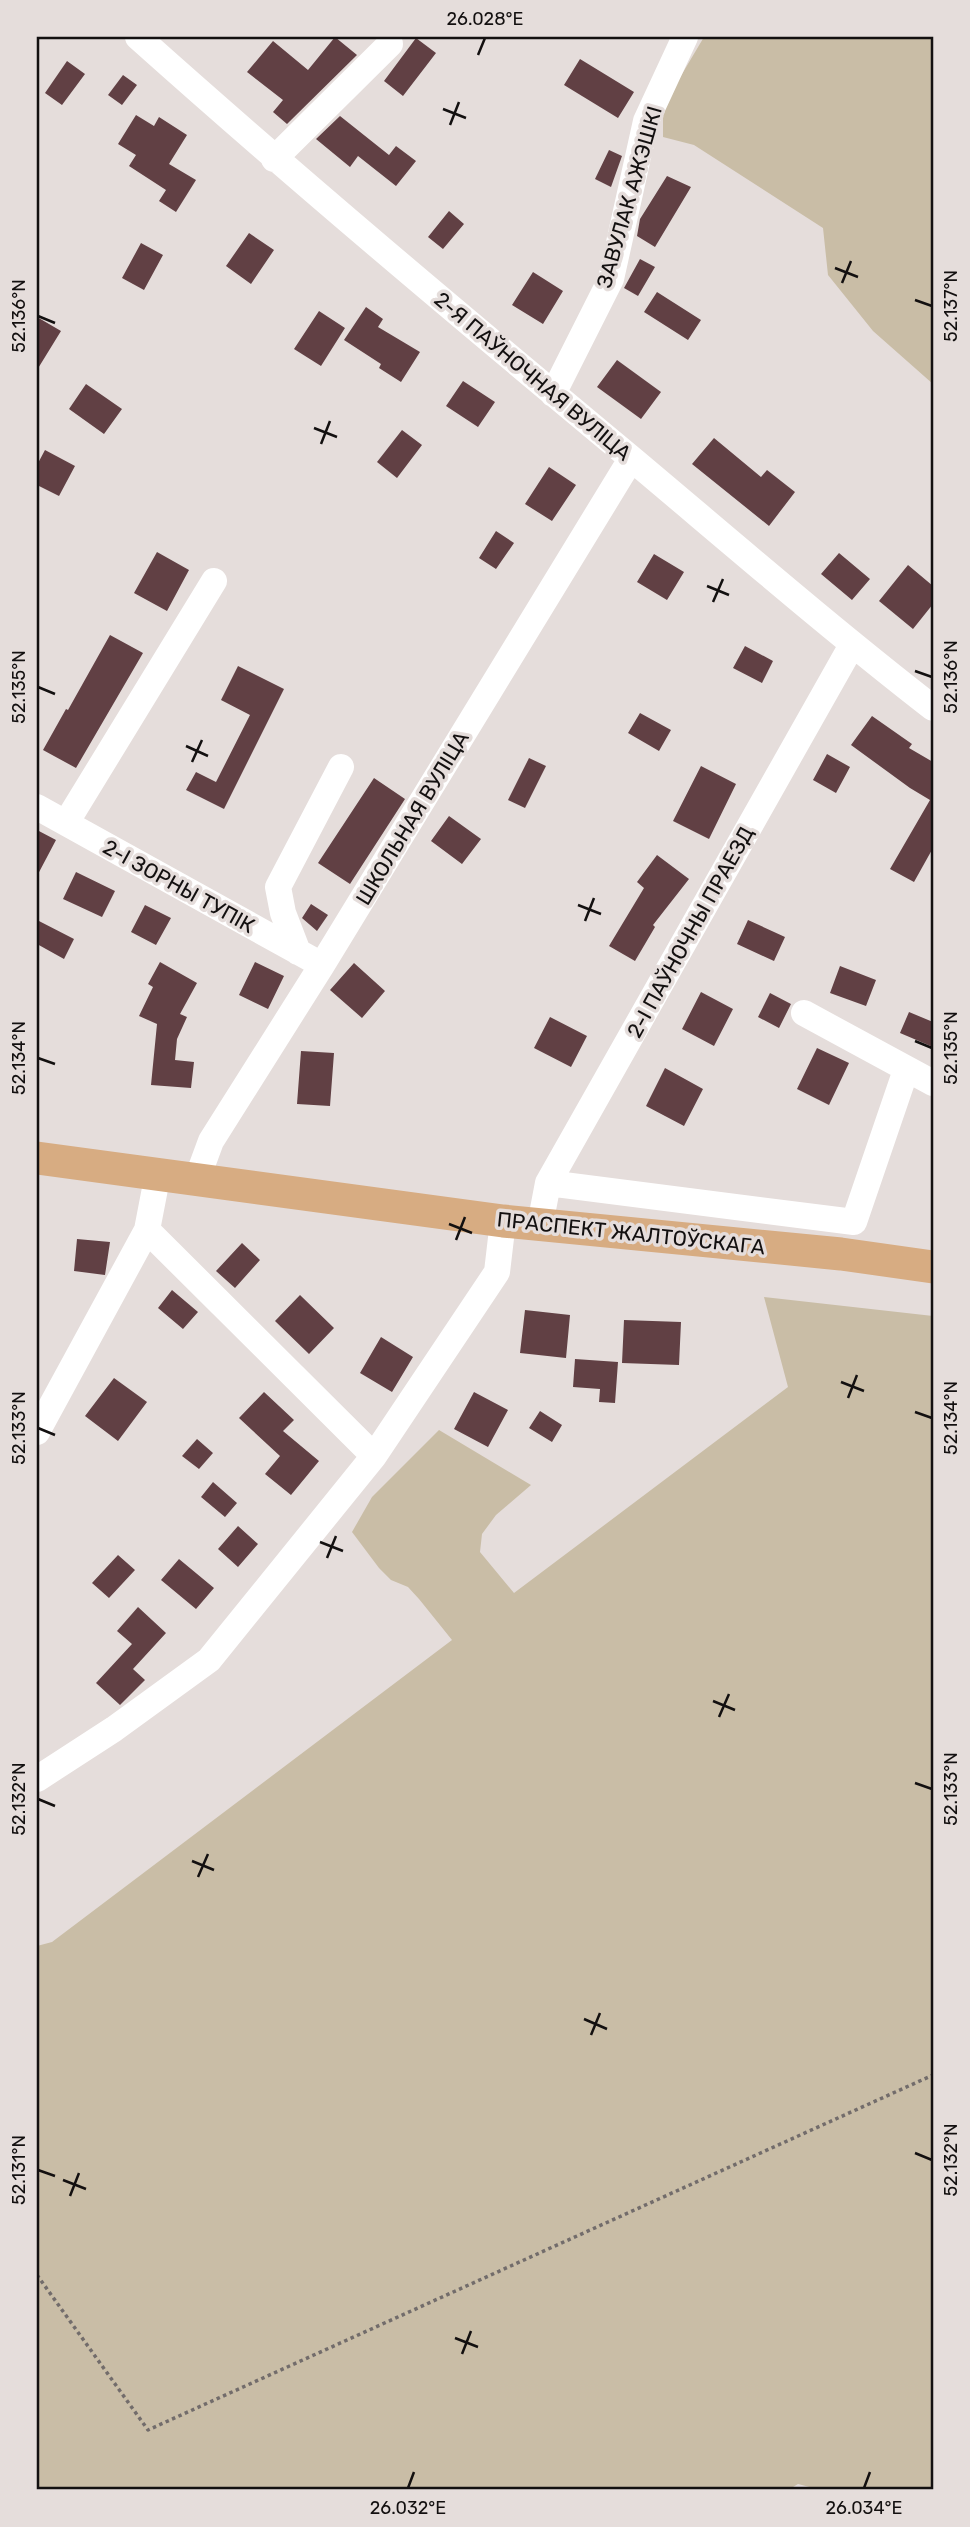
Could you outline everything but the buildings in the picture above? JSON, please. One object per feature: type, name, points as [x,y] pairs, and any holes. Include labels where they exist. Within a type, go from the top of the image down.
[{"type":"main road","name":"ПРАСПЕКТ ЖАЛТОЎСКАГА","points":[[37,1158],[503,1221],[841,1254],[933,1267]]},
{"type":"street","name":"2-Я ПАЎНОЧНАЯ ВУЛІЦА","points":[[138,37],[274,159],[852,645],[933,708]]},
{"type":"street","name":"ЗАВУЛАК АЖЭШКІ","points":[[553,394],[611,279],[646,121],[685,37]]},
{"type":"street","points":[[274,159],[390,44]]},
{"type":"street","name":"ШКОЛЬНАЯ ВУЛІЦА","points":[[198,1179],[211,1140],[322,965],[631,459]]},
{"type":"street","points":[[66,823],[214,581]]},
{"type":"street","name":"2-І ПАЎНОЧНЫ ПРАЕЗД","points":[[540,1224],[548,1183],[852,645]]},
{"type":"street","points":[[298,952],[278,887],[341,766]]},
{"type":"street","name":"2-І ЗОРНЫ ТУПІК","points":[[37,807],[322,965]]},
{"type":"street","points":[[804,1013],[933,1083]]},
{"type":"street","points":[[548,1183],[854,1222],[906,1070]]},
{"type":"street","points":[[37,1432],[147,1230],[158,1173]]},
{"type":"street","points":[[37,1779],[114,1729],[209,1660],[374,1456],[498,1272],[503,1221]]},
{"type":"street","points":[[147,1230],[374,1456]]},
{"type":"path","points":[[37,2275],[148,2430],[933,2075]]},
{"type":"shaded area","points":[[704,37],[933,37],[933,384],[873,331],[828,275],[823,228],[694,145],[663,137],[663,106]]},
{"type":"shaded area","points":[[764,1297],[933,1316],[933,2490],[821,2490],[798,2484],[788,2490],[37,2490],[37,1946],[52,1942],[452,1640],[408,1587],[391,1580],[379,1568],[352,1532],[372,1497],[439,1430],[531,1485],[496,1515],[482,1534],[480,1552],[514,1593],[788,1387]]}]
